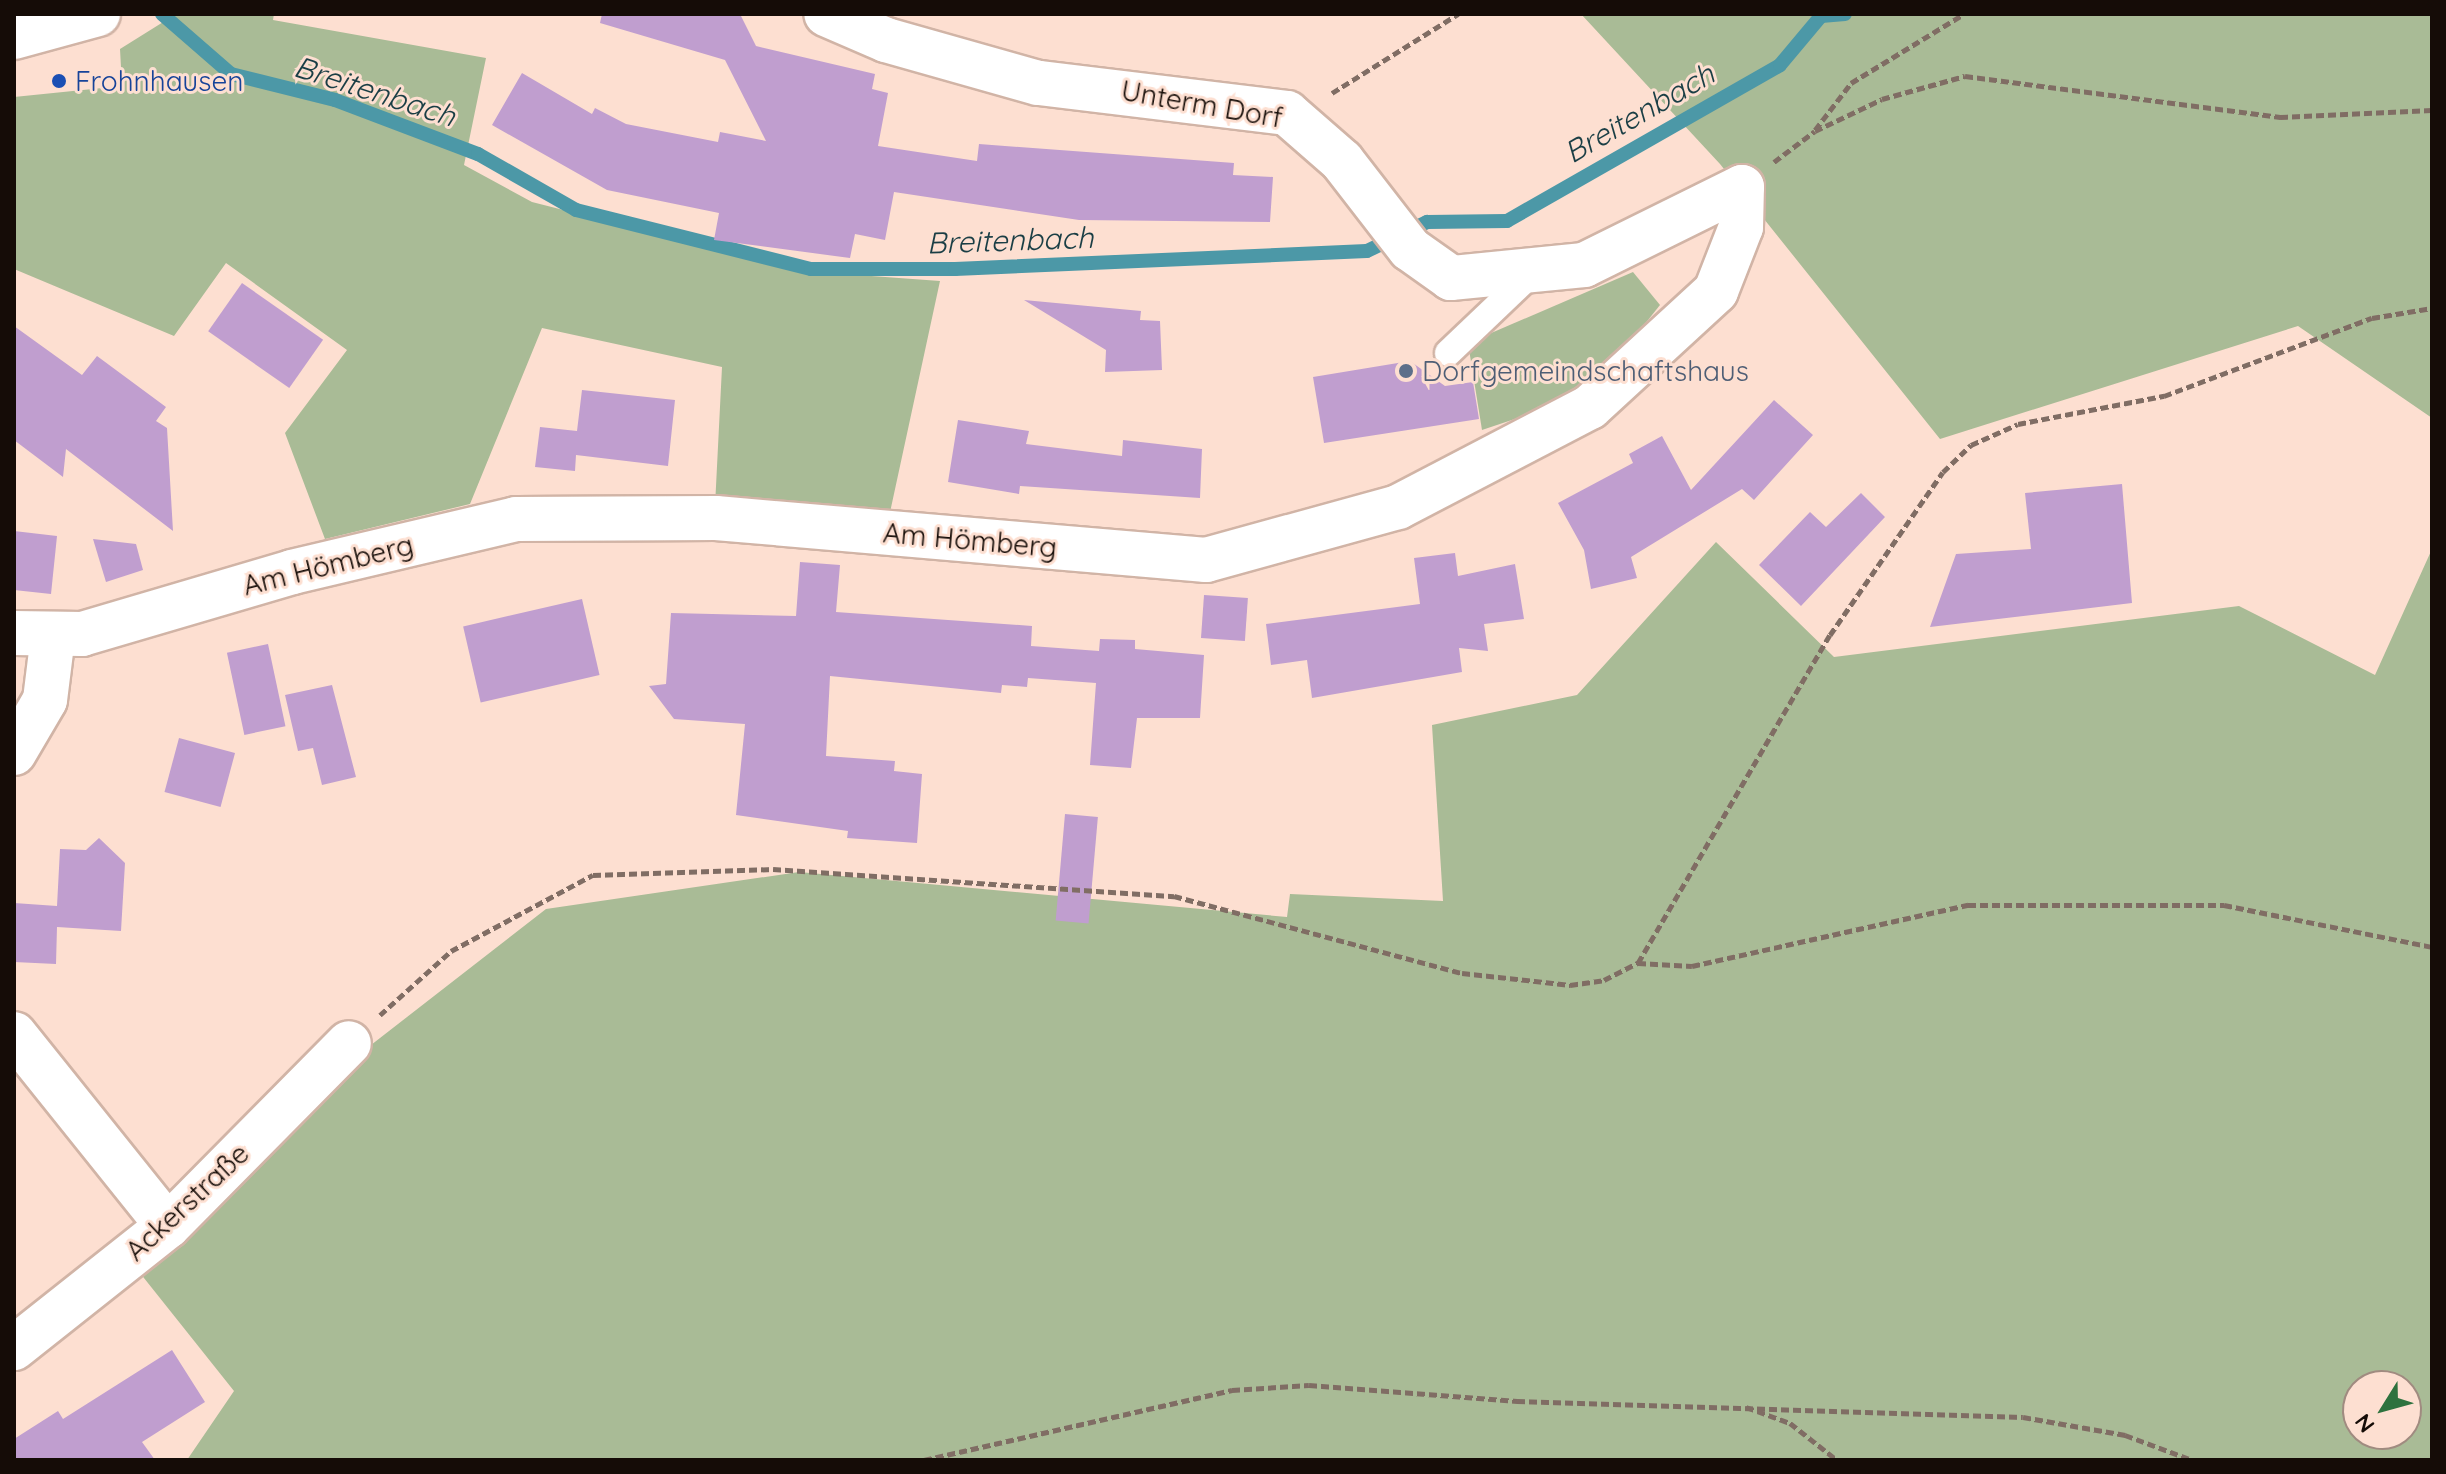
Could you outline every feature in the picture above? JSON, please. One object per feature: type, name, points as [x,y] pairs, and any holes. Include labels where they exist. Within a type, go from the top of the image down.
[{"type":"street","points":[[14,37],[98,14]]},
{"type":"street","name":"Unterm Dorf","points":[[826,14],[886,40],[1038,83],[1287,113],[1342,161],[1401,238],[1451,278],[1530,275],[1584,265],[1742,187]]},
{"type":"street","name":"Am Hömberg","points":[[14,753],[45,700],[33,635],[516,519],[716,518],[1206,560],[1311,534],[1398,507],[1590,407],[1716,291],[1741,227],[1742,187]]},
{"type":"street","points":[[14,1034],[168,1226]]},
{"type":"street","name":"Ackerstraße","points":[[14,1348],[168,1226],[349,1043]]},
{"type":"lane","points":[[1448,353],[1530,275]]},
{"type":"path","points":[[1287,113],[1458,14]]},
{"type":"path","points":[[1815,131],[1851,83],[1964,14]]},
{"type":"path","points":[[1742,187],[1815,131],[1924,83],[1986,75],[2268,116],[2355,119],[2432,110]]},
{"type":"path","points":[[1638,963],[1830,635],[1943,472],[1971,445],[2018,424],[2164,396],[2372,318],[2432,308]]},
{"type":"path","points":[[349,1043],[451,951],[593,875],[773,869],[1174,896],[1507,980],[1604,980],[1638,963],[1692,966],[1968,905],[2224,905],[2432,947]]},
{"type":"path","points":[[924,1460],[1232,1390],[1309,1385],[1517,1401],[1740,1405],[2058,1421],[2192,1460]]},
{"type":"path","points":[[1740,1405],[1790,1423],[1837,1460]]},
{"type":"green space","points":[[176,14],[274,14],[273,20],[486,58],[464,165],[532,202],[803,271],[940,281],[889,517],[715,506],[722,367],[542,328],[470,504],[325,539],[285,433],[347,350],[226,263],[174,336],[14,269],[14,97],[122,86],[120,49]]},
{"type":"green space","points":[[1581,14],[2432,14],[2432,418],[2298,326],[1940,439],[1720,164]]},
{"type":"green space","points":[[1633,272],[1660,305],[1605,374],[1551,407],[1482,430],[1468,343]]},
{"type":"green space","points":[[1716,542],[1834,657],[2239,606],[2375,675],[2432,549],[2432,1460],[187,1460],[234,1391],[136,1268],[371,1045],[546,909],[799,872],[1287,917],[1290,894],[1443,901],[1432,725],[1577,695]]},
{"type":"building","points":[[602,14],[740,14],[756,46],[875,74],[872,89],[888,93],[878,146],[977,161],[979,144],[1234,163],[1233,175],[1273,177],[1270,222],[1079,220],[894,192],[885,240],[855,234],[850,258],[714,240],[719,213],[607,190],[492,125],[522,73],[592,114],[595,108],[626,124],[718,142],[720,132],[766,141],[725,60],[600,23]]},
{"type":"building","points":[[242,283],[323,340],[289,388],[208,331]]},
{"type":"building","points":[[1024,300],[1141,311],[1140,320],[1160,321],[1162,370],[1105,372],[1106,350]]},
{"type":"building","points":[[14,326],[82,375],[97,356],[166,407],[156,421],[167,428],[173,531],[66,449],[63,477],[14,440]]},
{"type":"building","points":[[1410,361],[1445,386],[1473,382],[1479,419],[1324,443],[1313,377]]},
{"type":"building","points":[[582,390],[675,400],[668,466],[576,455],[575,471],[535,467],[540,427],[577,431]]},
{"type":"building","points":[[1774,400],[1813,435],[1754,500],[1742,489],[1631,557],[1637,578],[1591,589],[1584,550],[1558,503],[1633,463],[1629,454],[1662,436],[1691,490]]},
{"type":"building","points":[[958,420],[1029,431],[1026,444],[1122,456],[1123,440],[1202,449],[1200,498],[1020,486],[1019,494],[948,482]]},
{"type":"building","points":[[2122,484],[2132,603],[1930,627],[1956,554],[2031,549],[2025,493]]},
{"type":"building","points":[[1861,493],[1885,517],[1801,606],[1759,565],[1810,512],[1826,527]]},
{"type":"building","points":[[14,531],[57,536],[51,594],[14,590]]},
{"type":"building","points":[[93,539],[136,544],[143,570],[106,582]]},
{"type":"building","points":[[1455,553],[1458,576],[1515,564],[1524,619],[1484,624],[1488,651],[1459,648],[1462,672],[1312,698],[1307,660],[1271,665],[1266,624],[1420,604],[1414,558]]},
{"type":"building","points":[[800,562],[840,565],[836,612],[1032,626],[1031,646],[1099,651],[1100,639],[1135,640],[1135,649],[1204,655],[1200,718],[1137,718],[1131,768],[1090,765],[1096,683],[1028,678],[1027,687],[1002,685],[1001,693],[830,676],[826,756],[895,761],[894,771],[922,774],[917,843],[847,838],[848,831],[736,815],[745,724],[674,719],[649,686],[666,684],[671,613],[796,616]]},
{"type":"building","points":[[1204,595],[1248,598],[1245,641],[1201,638]]},
{"type":"building","points":[[582,599],[600,675],[481,702],[463,626]]},
{"type":"building","points":[[268,644],[285,726],[244,735],[227,653]]},
{"type":"building","points":[[332,685],[356,777],[322,785],[313,748],[298,751],[285,695]]},
{"type":"building","points":[[179,738],[235,753],[221,807],[165,792]]},
{"type":"building","points":[[1065,814],[1098,817],[1089,923],[1056,921]]},
{"type":"building","points":[[99,838],[125,863],[121,931],[57,927],[56,964],[14,962],[14,903],[57,906],[60,849],[86,850]]},
{"type":"building","points":[[172,1350],[205,1402],[142,1442],[155,1460],[14,1460],[14,1439],[58,1411],[63,1419]]},
{"type":"waterway","name":"Breitenbach","points":[[162,14],[231,74],[335,100],[478,154],[576,210],[811,269],[955,269],[1367,251],[1427,222],[1507,221],[1780,65],[1821,16],[1845,14]]},
{"type":"place","name":"Frohnhausen","points":[[59,81]]},
{"type":"place","name":"Dorfgemeindschaftshaus","points":[[1406,371]]}]
